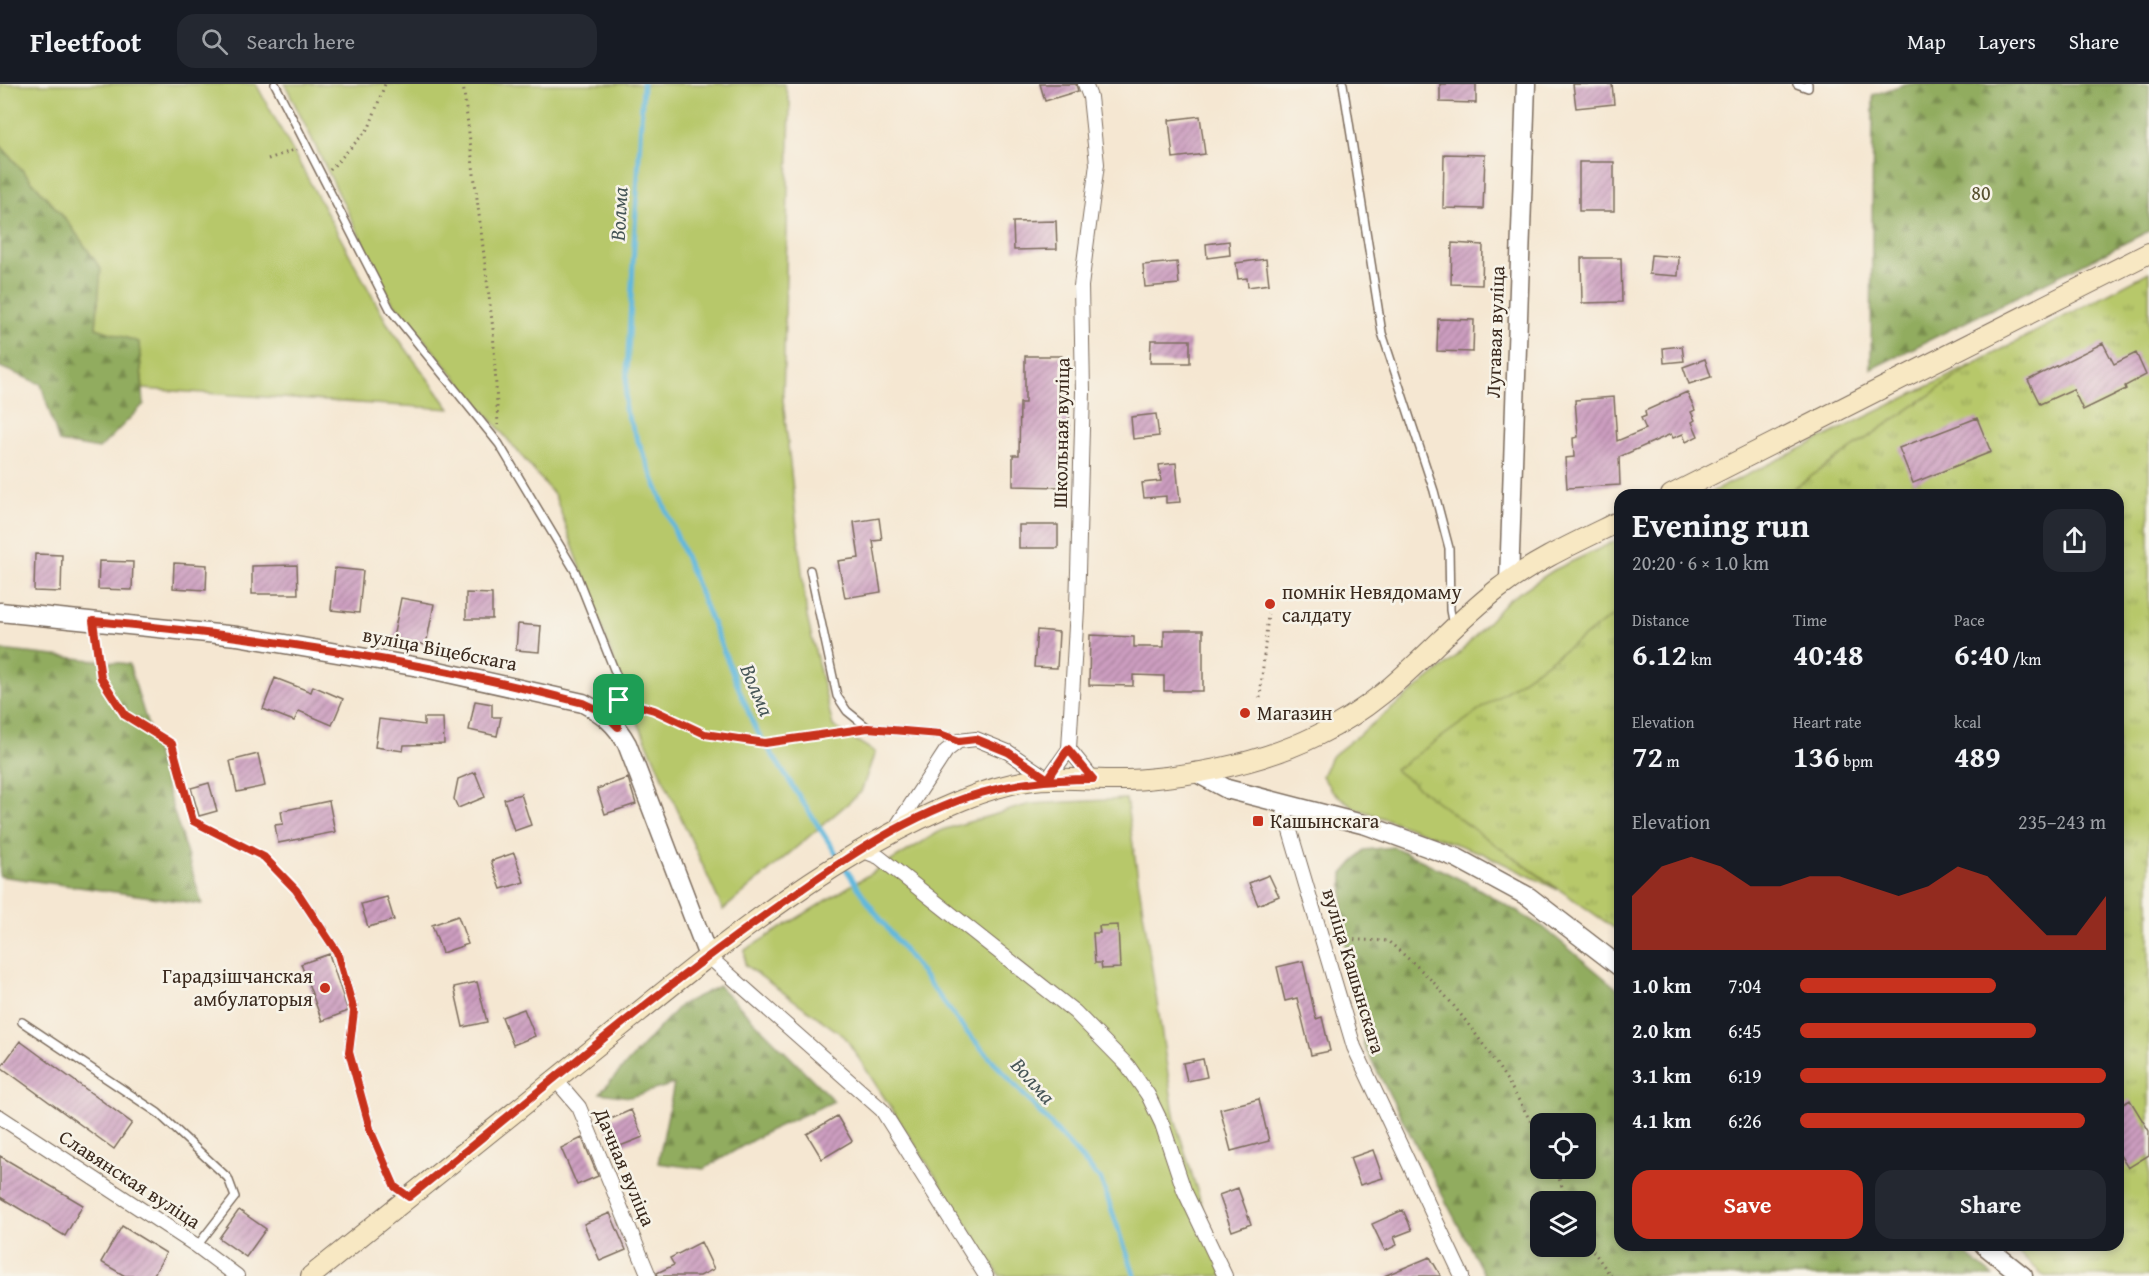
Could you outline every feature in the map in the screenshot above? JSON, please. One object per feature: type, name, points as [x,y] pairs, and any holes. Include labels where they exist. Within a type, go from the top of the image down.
[{"type":"main road","points":[[1683,489],[2149,253]]},
{"type":"main road","points":[[311,1276],[708,956],[817,878],[895,829],[967,798],[1003,787],[1048,779],[1144,779],[1195,772],[1286,750],[1352,718],[1388,692],[1453,629],[1509,581],[1614,524]]},
{"type":"street","name":"Школьная вуліца","points":[[1068,749],[1077,608],[1083,392],[1081,286],[1097,164],[1090,97],[1085,84]]},
{"type":"street","name":"Лугавая вуліца","points":[[1509,581],[1526,84]]},
{"type":"street","name":"вуліца Віцебскага","points":[[0,612],[237,636],[425,668],[583,703],[604,713],[618,727],[636,767],[708,956]]},
{"type":"street","points":[[895,829],[946,751],[959,741],[976,739],[997,748],[1048,779],[1068,749],[1093,779]]},
{"type":"street","points":[[1195,772],[1227,789],[1366,825],[1457,858],[1529,897],[1614,962]]},
{"type":"street","name":"вуліца Кашынскага","points":[[1282,804],[1354,1047],[1462,1276]]},
{"type":"street","points":[[861,850],[879,857],[1010,959],[1075,1012],[1128,1065],[1148,1095],[1162,1124],[1185,1190],[1225,1276]]},
{"type":"street","points":[[708,956],[882,1110],[987,1276]]},
{"type":"street","name":"Дачная вуліца","points":[[555,1079],[579,1107],[649,1276]]},
{"type":"street","name":"Славянская вуліца","points":[[0,1117],[197,1246],[237,1276]]},
{"type":"street","points":[[1992,1251],[2023,1276]]},
{"type":"lane","points":[[275,84],[390,309],[499,444],[575,571],[616,677],[619,700],[618,727]]},
{"type":"lane","points":[[1343,84],[1382,333],[1434,490],[1449,548],[1449,610],[1453,629]]},
{"type":"lane","points":[[1797,84],[1808,88],[1808,84]]},
{"type":"lane","points":[[810,570],[837,696],[847,711],[868,728],[940,734],[959,741]]},
{"type":"lane","points":[[296,890],[337,952],[354,1011],[349,1052],[371,1132],[395,1187],[409,1197]]},
{"type":"lane","points":[[22,1022],[158,1113],[228,1178],[235,1197],[197,1246]]},
{"type":"path","points":[[323,178],[369,128],[385,84]]},
{"type":"path","points":[[463,84],[493,329],[499,444]]},
{"type":"path","points":[[268,159],[307,146]]},
{"type":"path","points":[[1260,698],[1268,614]]},
{"type":"path","points":[[93,621],[101,678],[125,715],[172,744],[193,821],[264,857],[296,890]]},
{"type":"path","points":[[619,700],[654,710],[705,734],[751,742],[765,743],[868,728]]},
{"type":"path","points":[[1322,938],[1388,941],[1419,969],[1468,1023],[1505,1077],[1530,1122]]},
{"type":"path","points":[[1596,1255],[1611,1276]]},
{"type":"green space","points":[[0,84],[256,84],[387,323],[450,409],[143,389],[138,342],[96,328],[100,269],[68,222],[0,145]]},
{"type":"green space","points":[[285,84],[784,84],[790,103],[783,400],[807,617],[833,726],[875,752],[861,792],[723,910],[628,701],[555,496],[391,300]]},
{"type":"green space","name":"80","points":[[1905,84],[2149,84],[2149,231],[1871,369],[1873,95]]},
{"type":"green space","points":[[0,145],[68,222],[101,269],[96,328],[139,342],[144,404],[99,449],[59,442],[41,384],[0,367]]},
{"type":"green space","points":[[2149,272],[2149,1276],[2045,1276],[2015,1251],[2124,1251],[2124,489],[1793,489],[1978,362]]},
{"type":"green space","points":[[1978,362],[1793,489],[1718,489]]},
{"type":"green space","points":[[1614,542],[1614,615],[1396,770],[1558,890],[1484,854],[1355,808],[1332,791],[1322,776],[1331,757],[1455,658],[1508,600],[1554,570]]},
{"type":"green space","points":[[1614,615],[1614,928],[1473,829],[1395,770]]},
{"type":"green space","points":[[0,650],[129,664],[202,904],[0,876]]},
{"type":"green space","points":[[1126,799],[1175,1120],[1224,1276],[1000,1276],[845,1037],[745,965],[745,950],[942,830],[1030,804]]},
{"type":"green space","points":[[1394,847],[1474,886],[1543,927],[1614,986],[1614,1251],[1962,1251],[1993,1276],[1485,1276],[1364,1046],[1342,925],[1343,874],[1364,850]]},
{"type":"green space","points":[[719,986],[834,1101],[768,1131],[704,1169],[658,1163],[674,1084],[630,1097],[600,1093],[680,1005]]},
{"type":"building","points":[[1040,84],[1076,84],[1078,91],[1045,101]]},
{"type":"building","points":[[1440,84],[1476,84],[1476,103],[1440,102]]},
{"type":"building","points":[[1573,84],[1612,84],[1614,104],[1576,108]]},
{"type":"building","points":[[1200,116],[1205,154],[1173,158],[1169,120]]},
{"type":"building","points":[[1444,154],[1485,155],[1483,209],[1443,208]]},
{"type":"building","points":[[1579,162],[1614,162],[1614,211],[1579,211]]},
{"type":"building","points":[[1056,221],[1057,249],[1014,250],[1013,222]]},
{"type":"building","points":[[1229,241],[1230,255],[1207,258],[1206,244]]},
{"type":"building","points":[[1452,243],[1483,245],[1482,285],[1451,284]]},
{"type":"building","points":[[1651,255],[1679,257],[1678,276],[1649,274]]},
{"type":"building","points":[[1581,258],[1621,258],[1622,302],[1582,303]]},
{"type":"building","points":[[1266,259],[1269,284],[1248,287],[1247,278],[1238,279],[1236,263]]},
{"type":"building","points":[[1177,262],[1179,284],[1145,287],[1143,265]]},
{"type":"building","points":[[1438,319],[1474,320],[1473,352],[1437,351]]},
{"type":"building","points":[[1151,340],[1190,340],[1190,363],[1150,363]]},
{"type":"building","points":[[2103,343],[2114,364],[2136,353],[2146,375],[2125,386],[2126,389],[2083,410],[2073,389],[2040,404],[2028,380]]},
{"type":"building","points":[[1682,346],[1684,361],[1664,363],[1663,348]]},
{"type":"building","points":[[1025,356],[1062,356],[1062,403],[1069,403],[1069,436],[1062,436],[1062,487],[1013,486],[1013,455],[1019,455],[1020,403],[1025,403]]},
{"type":"building","points":[[1705,359],[1711,377],[1689,384],[1683,367]]},
{"type":"building","points":[[1687,392],[1695,410],[1691,412],[1695,420],[1692,422],[1698,436],[1686,442],[1683,434],[1673,438],[1671,434],[1619,457],[1620,485],[1567,488],[1565,458],[1574,457],[1573,438],[1578,437],[1575,400],[1614,397],[1617,441],[1646,429],[1641,418],[1646,416],[1645,411]]},
{"type":"building","points":[[1156,414],[1159,436],[1133,439],[1131,417]]},
{"type":"building","points":[[1977,418],[1991,452],[1913,483],[1899,448]]},
{"type":"building","points":[[1176,463],[1180,502],[1166,503],[1166,496],[1144,498],[1142,483],[1161,481],[1159,465]]},
{"type":"building","points":[[879,518],[882,540],[873,541],[881,592],[845,598],[838,561],[859,558],[854,522]]},
{"type":"building","points":[[1019,525],[1058,525],[1058,548],[1019,548]]},
{"type":"building","points":[[35,554],[62,555],[61,592],[34,591]]},
{"type":"building","points":[[99,561],[133,562],[132,590],[98,589]]},
{"type":"building","points":[[174,563],[207,565],[206,590],[173,588]]},
{"type":"building","points":[[297,565],[298,594],[252,594],[252,566]]},
{"type":"building","points":[[335,568],[363,571],[359,613],[331,610]]},
{"type":"building","points":[[466,593],[492,594],[492,619],[466,619]]},
{"type":"building","points":[[401,598],[434,604],[426,645],[393,638]]},
{"type":"building","points":[[518,624],[541,626],[539,652],[516,650]]},
{"type":"building","points":[[1037,630],[1059,632],[1057,668],[1034,667]]},
{"type":"building","points":[[1164,630],[1203,630],[1203,691],[1164,691],[1164,676],[1133,675],[1133,686],[1089,685],[1090,635],[1134,637],[1134,647],[1164,647]]},
{"type":"building","points":[[275,678],[311,692],[313,686],[343,699],[332,725],[299,711],[294,721],[263,709]]},
{"type":"building","points":[[475,701],[492,704],[492,717],[501,717],[497,736],[469,730]]},
{"type":"building","points":[[424,718],[443,718],[444,744],[404,745],[403,751],[375,747],[379,719],[424,725]]},
{"type":"building","points":[[258,754],[265,786],[237,792],[230,761]]},
{"type":"building","points":[[475,772],[485,797],[458,808],[454,799],[458,779]]},
{"type":"building","points":[[628,778],[636,804],[605,814],[597,789]]},
{"type":"building","points":[[209,783],[217,811],[199,816],[191,788]]},
{"type":"building","points":[[521,794],[531,825],[514,831],[504,799]]},
{"type":"building","points":[[329,801],[335,832],[278,843],[275,825],[283,824],[281,811]]},
{"type":"building","points":[[514,853],[524,882],[501,889],[491,861]]},
{"type":"building","points":[[1269,875],[1279,896],[1258,905],[1249,883]]},
{"type":"building","points":[[387,897],[394,920],[368,927],[361,904]]},
{"type":"building","points":[[458,916],[468,944],[442,953],[432,925]]},
{"type":"building","points":[[1118,925],[1120,968],[1102,969],[1101,963],[1095,963],[1093,933],[1100,933],[1099,926]]},
{"type":"building","name":"Гарадзішчанская амбулаторыя","points":[[329,954],[348,1011],[322,1021],[301,964]]},
{"type":"building","points":[[1303,961],[1316,1019],[1322,1017],[1330,1051],[1311,1055],[1297,998],[1285,1001],[1277,967]]},
{"type":"building","points":[[477,982],[487,1022],[463,1027],[454,987]]},
{"type":"building","points":[[524,1009],[535,1036],[513,1045],[502,1017]]},
{"type":"building","points":[[20,1041],[132,1123],[114,1149],[1,1067]]},
{"type":"building","points":[[1203,1059],[1207,1077],[1187,1081],[1183,1063]]},
{"type":"building","points":[[1259,1099],[1269,1141],[1231,1151],[1220,1109]]},
{"type":"building","points":[[2130,1100],[2149,1131],[2149,1155],[2128,1168],[2124,1162],[2124,1104]]},
{"type":"building","points":[[631,1110],[643,1137],[615,1148],[604,1122]]},
{"type":"building","points":[[837,1116],[852,1141],[822,1159],[807,1134]]},
{"type":"building","points":[[582,1138],[598,1176],[577,1185],[561,1148]]},
{"type":"building","points":[[1373,1150],[1383,1178],[1360,1185],[1350,1158]]},
{"type":"building","points":[[0,1156],[83,1205],[65,1236],[0,1197]]},
{"type":"building","points":[[1238,1188],[1251,1224],[1232,1231],[1219,1195]]},
{"type":"building","points":[[239,1210],[266,1229],[246,1257],[219,1238]]},
{"type":"building","points":[[1403,1210],[1412,1230],[1394,1237],[1397,1245],[1385,1251],[1372,1224]]},
{"type":"building","points":[[610,1213],[626,1250],[600,1261],[584,1224]]},
{"type":"building","points":[[122,1226],[166,1253],[153,1276],[125,1276],[101,1262]]},
{"type":"building","points":[[701,1242],[714,1269],[700,1276],[658,1276],[657,1273],[674,1265],[670,1258]]},
{"type":"building","points":[[1430,1257],[1441,1276],[1384,1276]]},
{"type":"waterway","name":"Волма","points":[[643,84],[625,409],[755,728],[839,858]]},
{"type":"waterway","name":"Волма","points":[[844,866],[869,904],[964,1029],[1101,1180],[1135,1276]]},
{"type":"place","name":"помнік Невядомаму салдату","points":[[1270,604]]},
{"type":"place","name":"Магазин","points":[[1245,713]]},
{"type":"place","name":"Кашынскага","points":[[1258,821]]},
{"type":"place","name":"Гарадзішчанская амбулаторыя","points":[[325,988]]},
{"type":"route","points":[[619,700],[618,727],[604,713],[583,703],[425,668],[237,636],[93,621],[101,678],[125,715],[172,744],[193,821],[264,857],[296,890],[337,952],[354,1011],[349,1052],[371,1132],[395,1187],[409,1197],[708,956],[817,878],[895,829],[967,798],[1003,787],[1048,779],[1093,779],[1068,749],[1048,779],[1008,752],[976,739],[959,741],[940,734],[868,728],[765,743],[751,742],[705,734],[654,710],[619,700]]}]
